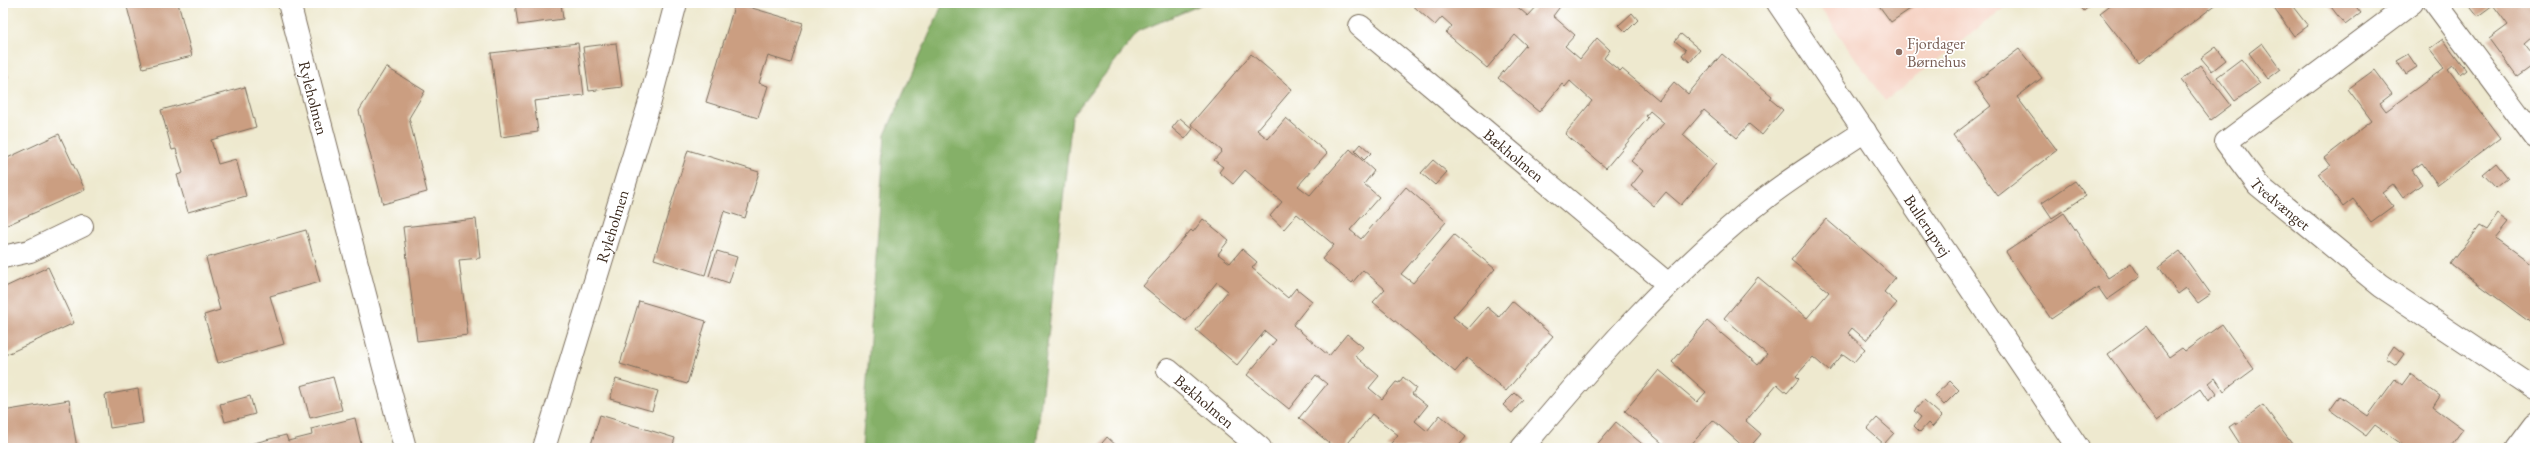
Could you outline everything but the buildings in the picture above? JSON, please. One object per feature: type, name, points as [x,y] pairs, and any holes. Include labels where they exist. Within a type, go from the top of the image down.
[{"type":"street","name":"Ryleholmen","points":[[289,3],[405,448]]},
{"type":"street","name":"Ryleholmen","points":[[544,448],[649,104],[676,3]]},
{"type":"street","name":"Bullerupvej","points":[[1778,3],[2078,448]]},
{"type":"street","name":"Tvedvænget","points":[[2412,3],[2226,142],[2258,185],[2381,286],[2535,389]]},
{"type":"street","points":[[2435,3],[2535,137]]},
{"type":"street","name":"Bækholmen","points":[[1360,26],[1668,284]]},
{"type":"street","points":[[1522,448],[1577,383],[1668,284],[1767,197],[1865,131]]},
{"type":"street","points":[[3,257],[30,251],[82,226]]},
{"type":"street","name":"Bækholmen","points":[[1168,370],[1260,448]]},
{"type":"street","points":[[2517,448],[2535,424]]},
{"type":"shaded area","name":"Fjordager Børnehus","points":[[1817,3],[2010,3],[1885,101]]},
{"type":"green space","points":[[943,3],[1205,3],[1139,31],[1072,116],[1036,448],[862,448],[885,135]]},
{"type":"place","name":"Fjordager Børnehus","points":[[1899,52]]}]
